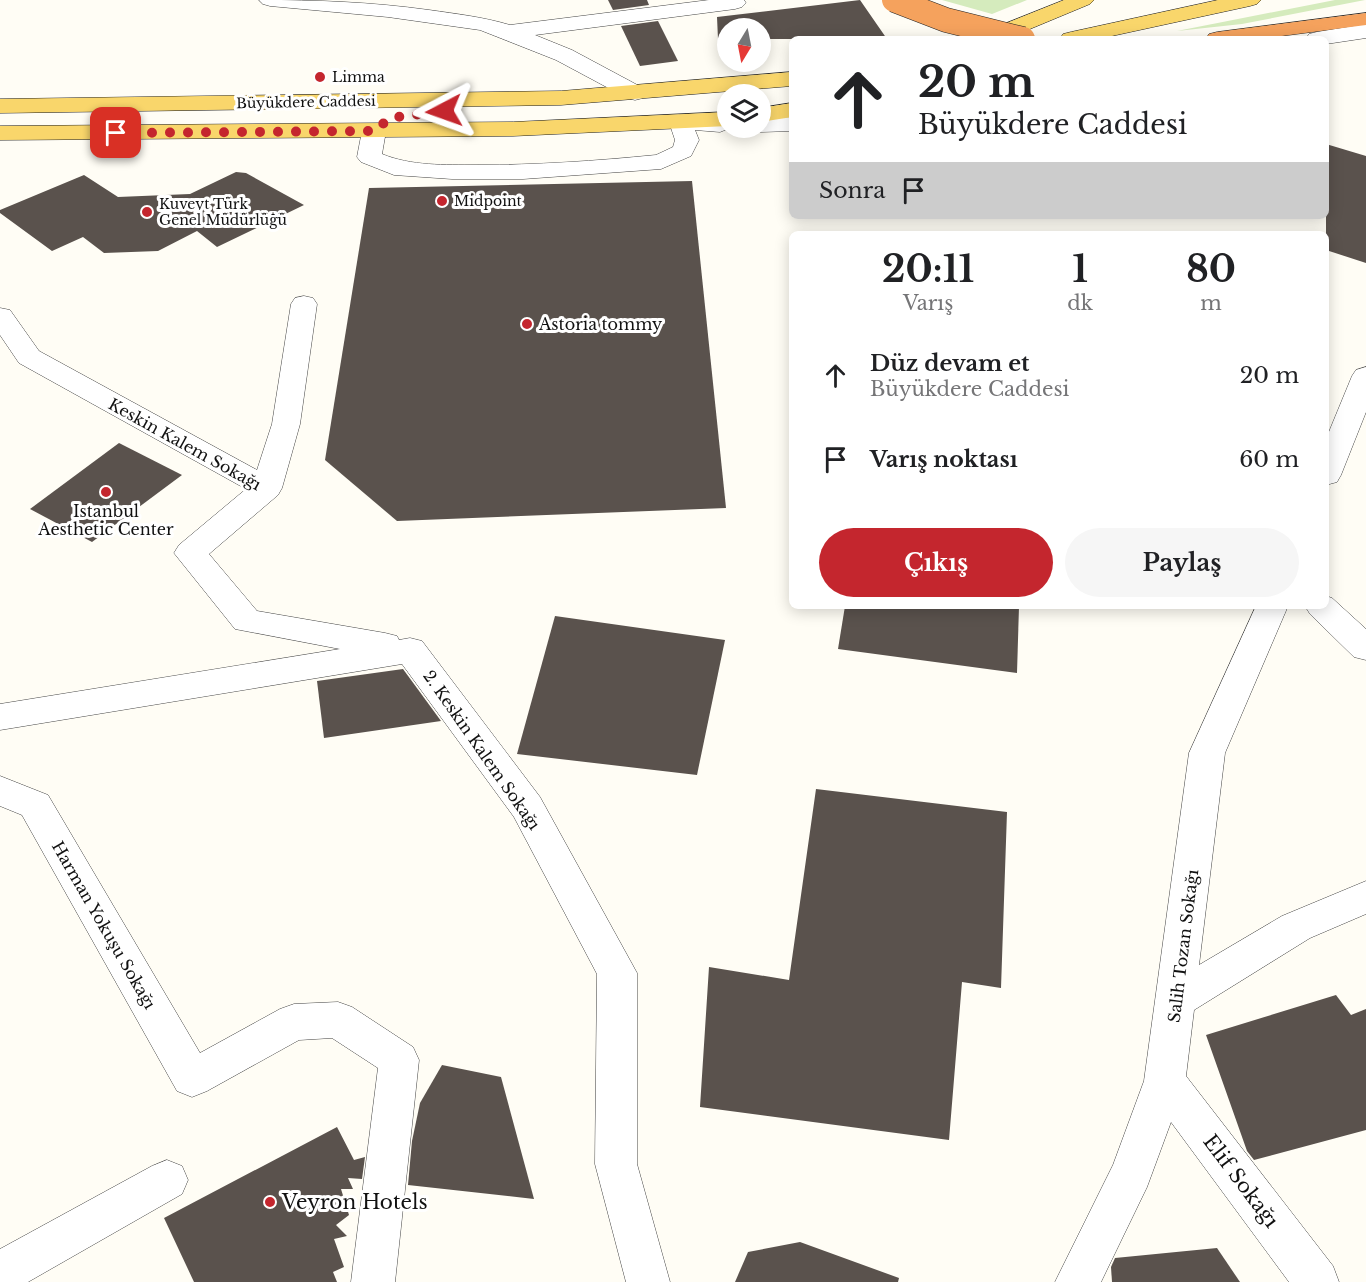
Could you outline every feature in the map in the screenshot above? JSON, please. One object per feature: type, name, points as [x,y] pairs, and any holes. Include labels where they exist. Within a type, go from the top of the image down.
[{"type":"highway","points":[[894,0],[946,20],[1011,36]]},
{"type":"highway","points":[[1234,36],[1366,8]]},
{"type":"highway","points":[[1280,28],[1366,19]]},
{"type":"main road","points":[[994,36],[1083,0]]},
{"type":"main road","points":[[1154,19],[1193,0]]},
{"type":"main road","points":[[1083,36],[1250,0]]},
{"type":"main road","name":"Büyükdere Caddesi","points":[[0,106],[561,98],[789,79]]},
{"type":"main road","points":[[374,131],[390,118],[413,113],[486,110],[561,98]]},
{"type":"main road","points":[[771,113],[789,110]]},
{"type":"main road","name":"Büyükdere Caddesi","points":[[0,133],[536,129],[717,120]]},
{"type":"street","points":[[270,0],[463,20],[509,32],[564,56],[635,93]]},
{"type":"street","points":[[509,32],[735,3]]},
{"type":"street","points":[[1329,37],[1366,31]]},
{"type":"street","points":[[374,131],[369,157],[394,168],[452,172],[523,172],[661,162],[683,151],[687,140],[681,122]]},
{"type":"street","name":"Büyükdere Caddesi","points":[[681,122],[717,125]]},
{"type":"street","points":[[771,125],[789,124]]},
{"type":"street","points":[[267,488],[286,424],[304,304]]},
{"type":"street","name":"Keskin Kalem Sokağı","points":[[0,316],[29,357],[267,488],[190,553],[247,621],[410,650]]},
{"type":"street","points":[[1329,468],[1366,376]]},
{"type":"street","name":"Salih Tozan Sokağı","points":[[1077,1282],[1132,1173],[1166,1081],[1207,753],[1271,609]]},
{"type":"street","points":[[1324,609],[1366,648]]},
{"type":"street","points":[[0,717],[410,650]]},
{"type":"street","name":"2. Keskin Kalem Sokağı","points":[[410,650],[527,807],[616,973],[616,1164],[648,1282]]},
{"type":"street","name":"Harman Yokuşu Sokağı","points":[[0,790],[35,805],[192,1078],[294,1022],[338,1020],[399,1060],[373,1282]]},
{"type":"street","points":[[1176,1000],[1296,927],[1366,897]]},
{"type":"street","name":"Elif Sokağı","points":[[1166,1081],[1317,1282]]},
{"type":"street","points":[[0,1273],[167,1180]]},
{"type":"green space","points":[[942,0],[1027,0],[992,14]]},
{"type":"green space","points":[[1335,0],[1365,0],[1242,24],[1177,31]]},
{"type":"building","points":[[608,0],[647,0],[649,5],[613,10]]},
{"type":"building","points":[[860,0],[885,36],[789,36],[789,39],[771,39],[771,18],[717,18]]},
{"type":"building","points":[[658,21],[678,61],[640,66],[621,26]]},
{"type":"building","points":[[1329,145],[1366,156],[1366,263],[1329,251],[1329,231],[1326,231],[1326,219],[1329,219]]},
{"type":"building","name":"Kuveyt Türk Genel Müdürlüğü","points":[[236,172],[246,173],[304,205],[217,247],[197,231],[158,251],[104,253],[83,237],[52,251],[0,213],[0,210],[84,175],[118,197],[190,194]]},
{"type":"building","name":"Astoria tommy","points":[[692,181],[726,508],[397,521],[325,460],[369,188]]},
{"type":"building","name":"Istanbul Aesthetic Center","points":[[119,443],[182,475],[92,542],[30,509]]},
{"type":"building","points":[[845,609],[1019,609],[1017,673],[838,649]]},
{"type":"building","points":[[555,616],[725,640],[697,775],[517,754]]},
{"type":"building","points":[[403,669],[441,721],[324,738],[317,681]]},
{"type":"building","points":[[816,789],[1007,812],[1001,988],[962,982],[949,1140],[700,1107],[709,967],[789,980]]},
{"type":"building","points":[[1336,995],[1351,1015],[1366,1009],[1366,1130],[1254,1160],[1247,1151],[1206,1035]]},
{"type":"building","points":[[442,1065],[501,1077],[534,1199],[408,1185],[412,1141],[420,1103]]},
{"type":"building","name":"Veyron Hotels","points":[[337,1127],[354,1160],[365,1157],[362,1179],[348,1178],[353,1189],[341,1189],[349,1215],[336,1225],[347,1236],[334,1239],[344,1267],[333,1272],[337,1282],[194,1282],[164,1218]]},
{"type":"building","points":[[800,1242],[899,1278],[898,1282],[735,1282],[748,1252]]},
{"type":"building","points":[[1217,1248],[1240,1282],[1112,1282],[1111,1267],[1115,1258]]},
{"type":"place","name":"Limma","points":[[320,77]]},
{"type":"place","name":"Midpoint","points":[[442,201]]},
{"type":"place","name":"Kuveyt Türk Genel Müdürlüğü","points":[[147,212]]},
{"type":"place","name":"Astoria tommy","points":[[527,324]]},
{"type":"place","name":"Istanbul Aesthetic Center","points":[[106,492]]},
{"type":"place","name":"Veyron Hotels","points":[[270,1202]]},
{"type":"route","points":[[116,133],[374,131],[390,118],[413,113],[444,111]]}]
